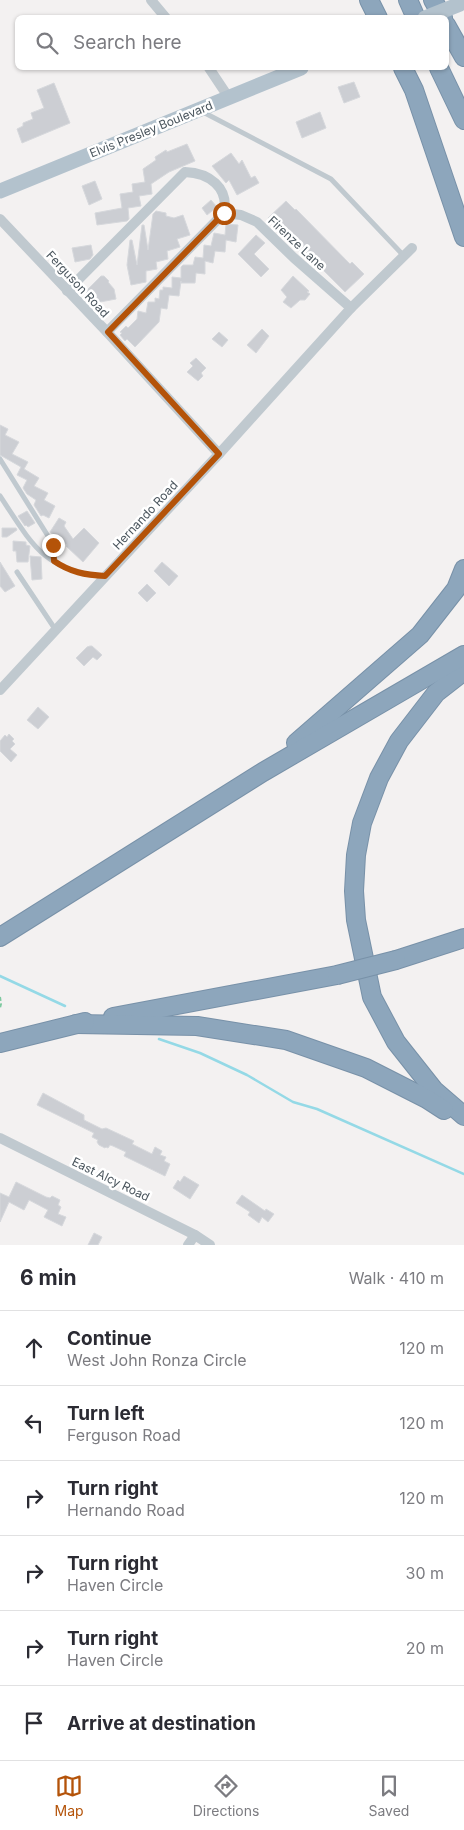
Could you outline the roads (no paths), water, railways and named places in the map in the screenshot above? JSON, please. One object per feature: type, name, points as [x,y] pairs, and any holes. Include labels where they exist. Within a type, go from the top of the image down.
[{"type":"highway","points":[[369,0],[376,15]]},
{"type":"highway","points":[[408,0],[415,15]]},
{"type":"highway","points":[[433,0],[441,15]]},
{"type":"highway","points":[[449,30],[464,57]]},
{"type":"highway","points":[[404,70],[414,90],[464,237]]},
{"type":"highway","points":[[440,70],[464,120]]},
{"type":"highway","points":[[458,219],[464,243]]},
{"type":"highway","points":[[263,772],[420,635],[456,589],[464,569]]},
{"type":"highway","points":[[4,934],[263,772],[464,655]]},
{"type":"highway","points":[[464,671],[436,693],[399,741],[379,778],[362,823],[356,855],[354,891],[356,920],[372,997],[396,1042],[434,1090],[464,1116]]},
{"type":"highway","points":[[0,1043],[76,1024],[337,975],[396,960],[464,938]]},
{"type":"highway","points":[[76,1024],[196,1026],[286,1040],[366,1068],[427,1099],[464,1123]]},
{"type":"main road","points":[[432,15],[462,3]]},
{"type":"main road","name":"Elvis Presley Boulevard","points":[[0,191],[296,70]]},
{"type":"street","points":[[151,0],[164,15]]},
{"type":"street","points":[[210,70],[228,98]]},
{"type":"street","points":[[67,291],[185,172],[198,172],[220,187],[226,202],[224,213],[108,332]]},
{"type":"street","name":"Firenze Lane","points":[[224,213],[240,215],[257,222],[294,258],[351,308]]},
{"type":"street","name":"Ferguson Road","points":[[0,219],[108,332],[219,454]]},
{"type":"street","name":"Hernando Road","points":[[0,690],[219,454],[351,308],[412,248]]},
{"type":"street","name":"East Alcy Road","points":[[0,1138],[195,1235],[210,1245]]},
{"type":"street","points":[[188,1245],[195,1235]]},
{"type":"lane","points":[[199,109],[332,179],[404,256]]},
{"type":"lane","points":[[0,459],[53,545],[54,561]]},
{"type":"lane","points":[[0,496],[36,548],[67,570],[85,575],[105,576]]},
{"type":"lane","points":[[17,572],[56,630]]},
{"type":"waterway","points":[[0,976],[65,1006]]},
{"type":"waterway","points":[[159,1039],[200,1053],[247,1075],[293,1102],[317,1109],[464,1174]]}]
